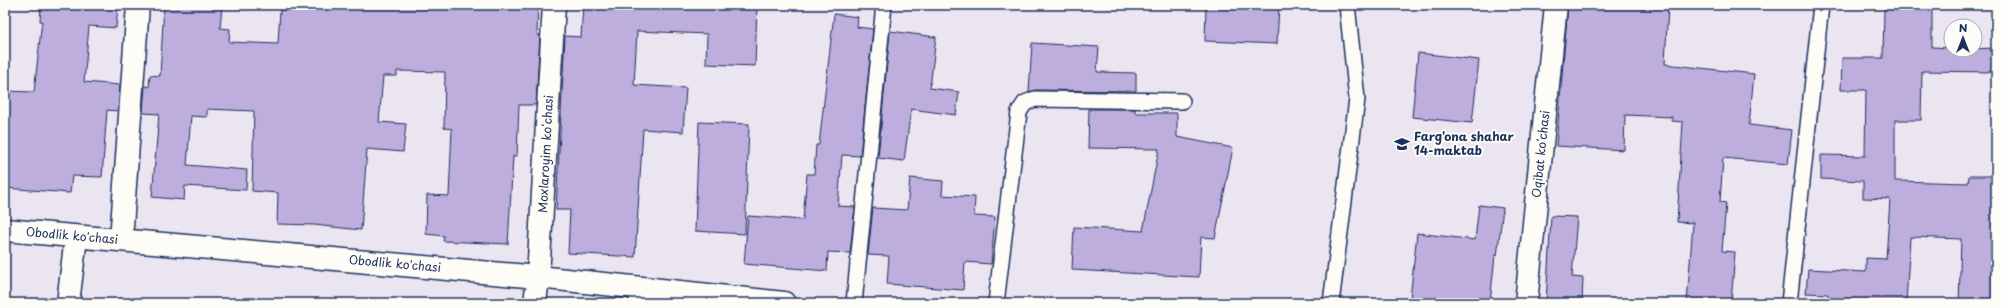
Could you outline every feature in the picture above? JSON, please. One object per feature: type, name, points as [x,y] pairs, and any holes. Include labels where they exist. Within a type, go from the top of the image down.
[{"type":"street","points":[[121,240],[138,5]]},
{"type":"street","name":"Moxlaroyim koʻchasi","points":[[535,303],[538,277],[554,5]]},
{"type":"street","name":"Oqibat koʻchasi","points":[[1526,303],[1556,5]]},
{"type":"street","name":"Obodlik ko'chasi","points":[[5,230],[538,277],[637,296],[784,303]]},
{"type":"street","points":[[68,303],[76,237]]},
{"type":"lane","points":[[854,303],[884,5]]},
{"type":"lane","points":[[1331,303],[1357,99],[1346,5]]},
{"type":"lane","points":[[1789,303],[1821,5]]},
{"type":"lane","points":[[996,303],[1019,112],[1025,103],[1035,99],[1182,101]]},
{"type":"building","points":[[41,5],[118,5],[116,28],[89,26],[84,82],[120,85],[118,111],[107,110],[102,177],[72,176],[70,193],[5,188],[5,91],[34,92],[42,21],[40,21]]},
{"type":"building","points":[[164,5],[222,5],[220,28],[230,29],[229,42],[278,44],[280,10],[291,10],[291,5],[538,5],[537,35],[540,35],[536,105],[519,105],[517,156],[513,156],[508,244],[443,241],[444,236],[426,234],[427,195],[449,196],[452,129],[444,128],[445,72],[397,71],[397,76],[383,76],[379,122],[406,124],[403,152],[367,149],[361,230],[314,225],[277,224],[278,193],[252,191],[254,111],[207,109],[207,117],[191,116],[187,165],[247,170],[246,190],[185,186],[184,200],[152,197],[159,114],[143,113],[145,86],[149,87],[150,75],[160,76]]},
{"type":"building","points":[[583,5],[757,5],[755,66],[706,64],[707,34],[637,31],[634,85],[686,88],[683,132],[643,129],[635,257],[568,253],[570,210],[556,210],[565,36],[581,37]]},
{"type":"building","points":[[1206,5],[1279,5],[1277,44],[1205,41]]},
{"type":"building","points":[[1568,5],[1668,5],[1665,64],[1754,74],[1749,125],[1792,130],[1788,164],[1723,158],[1720,202],[1726,203],[1722,251],[1735,252],[1731,303],[1687,303],[1693,223],[1677,222],[1683,122],[1672,121],[1672,117],[1625,115],[1624,150],[1556,146]]},
{"type":"building","points":[[1884,8],[1932,9],[1932,47],[1943,48],[1943,58],[1983,58],[1983,49],[1994,48],[1994,72],[1922,71],[1921,120],[1895,120],[1895,181],[1968,183],[1969,176],[1996,176],[1996,303],[1959,303],[1961,239],[1910,237],[1906,303],[1828,303],[1828,294],[1806,293],[1808,269],[1866,272],[1866,258],[1886,259],[1890,199],[1863,198],[1863,181],[1821,179],[1821,155],[1865,156],[1866,90],[1841,90],[1842,58],[1883,58]]},
{"type":"building","points":[[834,14],[858,17],[857,27],[873,29],[860,156],[842,155],[838,206],[855,207],[850,253],[828,252],[827,271],[744,264],[748,216],[803,220],[807,174],[814,174],[816,145],[819,145]]},
{"type":"building","points":[[890,31],[936,37],[930,88],[959,92],[956,115],[911,109],[904,161],[878,158]]},
{"type":"building","points":[[1032,43],[1099,47],[1097,72],[1136,73],[1136,91],[1035,90],[1029,92]]},
{"type":"building","points":[[1418,53],[1479,60],[1472,123],[1412,117]]},
{"type":"building","points":[[1089,109],[1135,109],[1135,113],[1177,113],[1177,137],[1233,148],[1215,238],[1201,237],[1199,277],[1072,270],[1074,227],[1143,231],[1159,149],[1088,148]]},
{"type":"building","points":[[699,122],[749,124],[745,234],[695,231]]},
{"type":"building","points":[[910,178],[943,181],[942,195],[975,197],[974,216],[995,217],[991,264],[965,262],[963,290],[887,284],[889,256],[868,255],[873,208],[907,210]]},
{"type":"building","points":[[1479,205],[1503,208],[1497,256],[1495,255],[1490,303],[1453,300],[1453,303],[1448,303],[1410,299],[1417,233],[1475,240]]},
{"type":"building","points":[[1551,216],[1577,217],[1572,277],[1583,278],[1582,303],[1546,303]]},
{"type":"place","name":"Farg'ona shahar 14-maktab","points":[[1402,144]]}]
